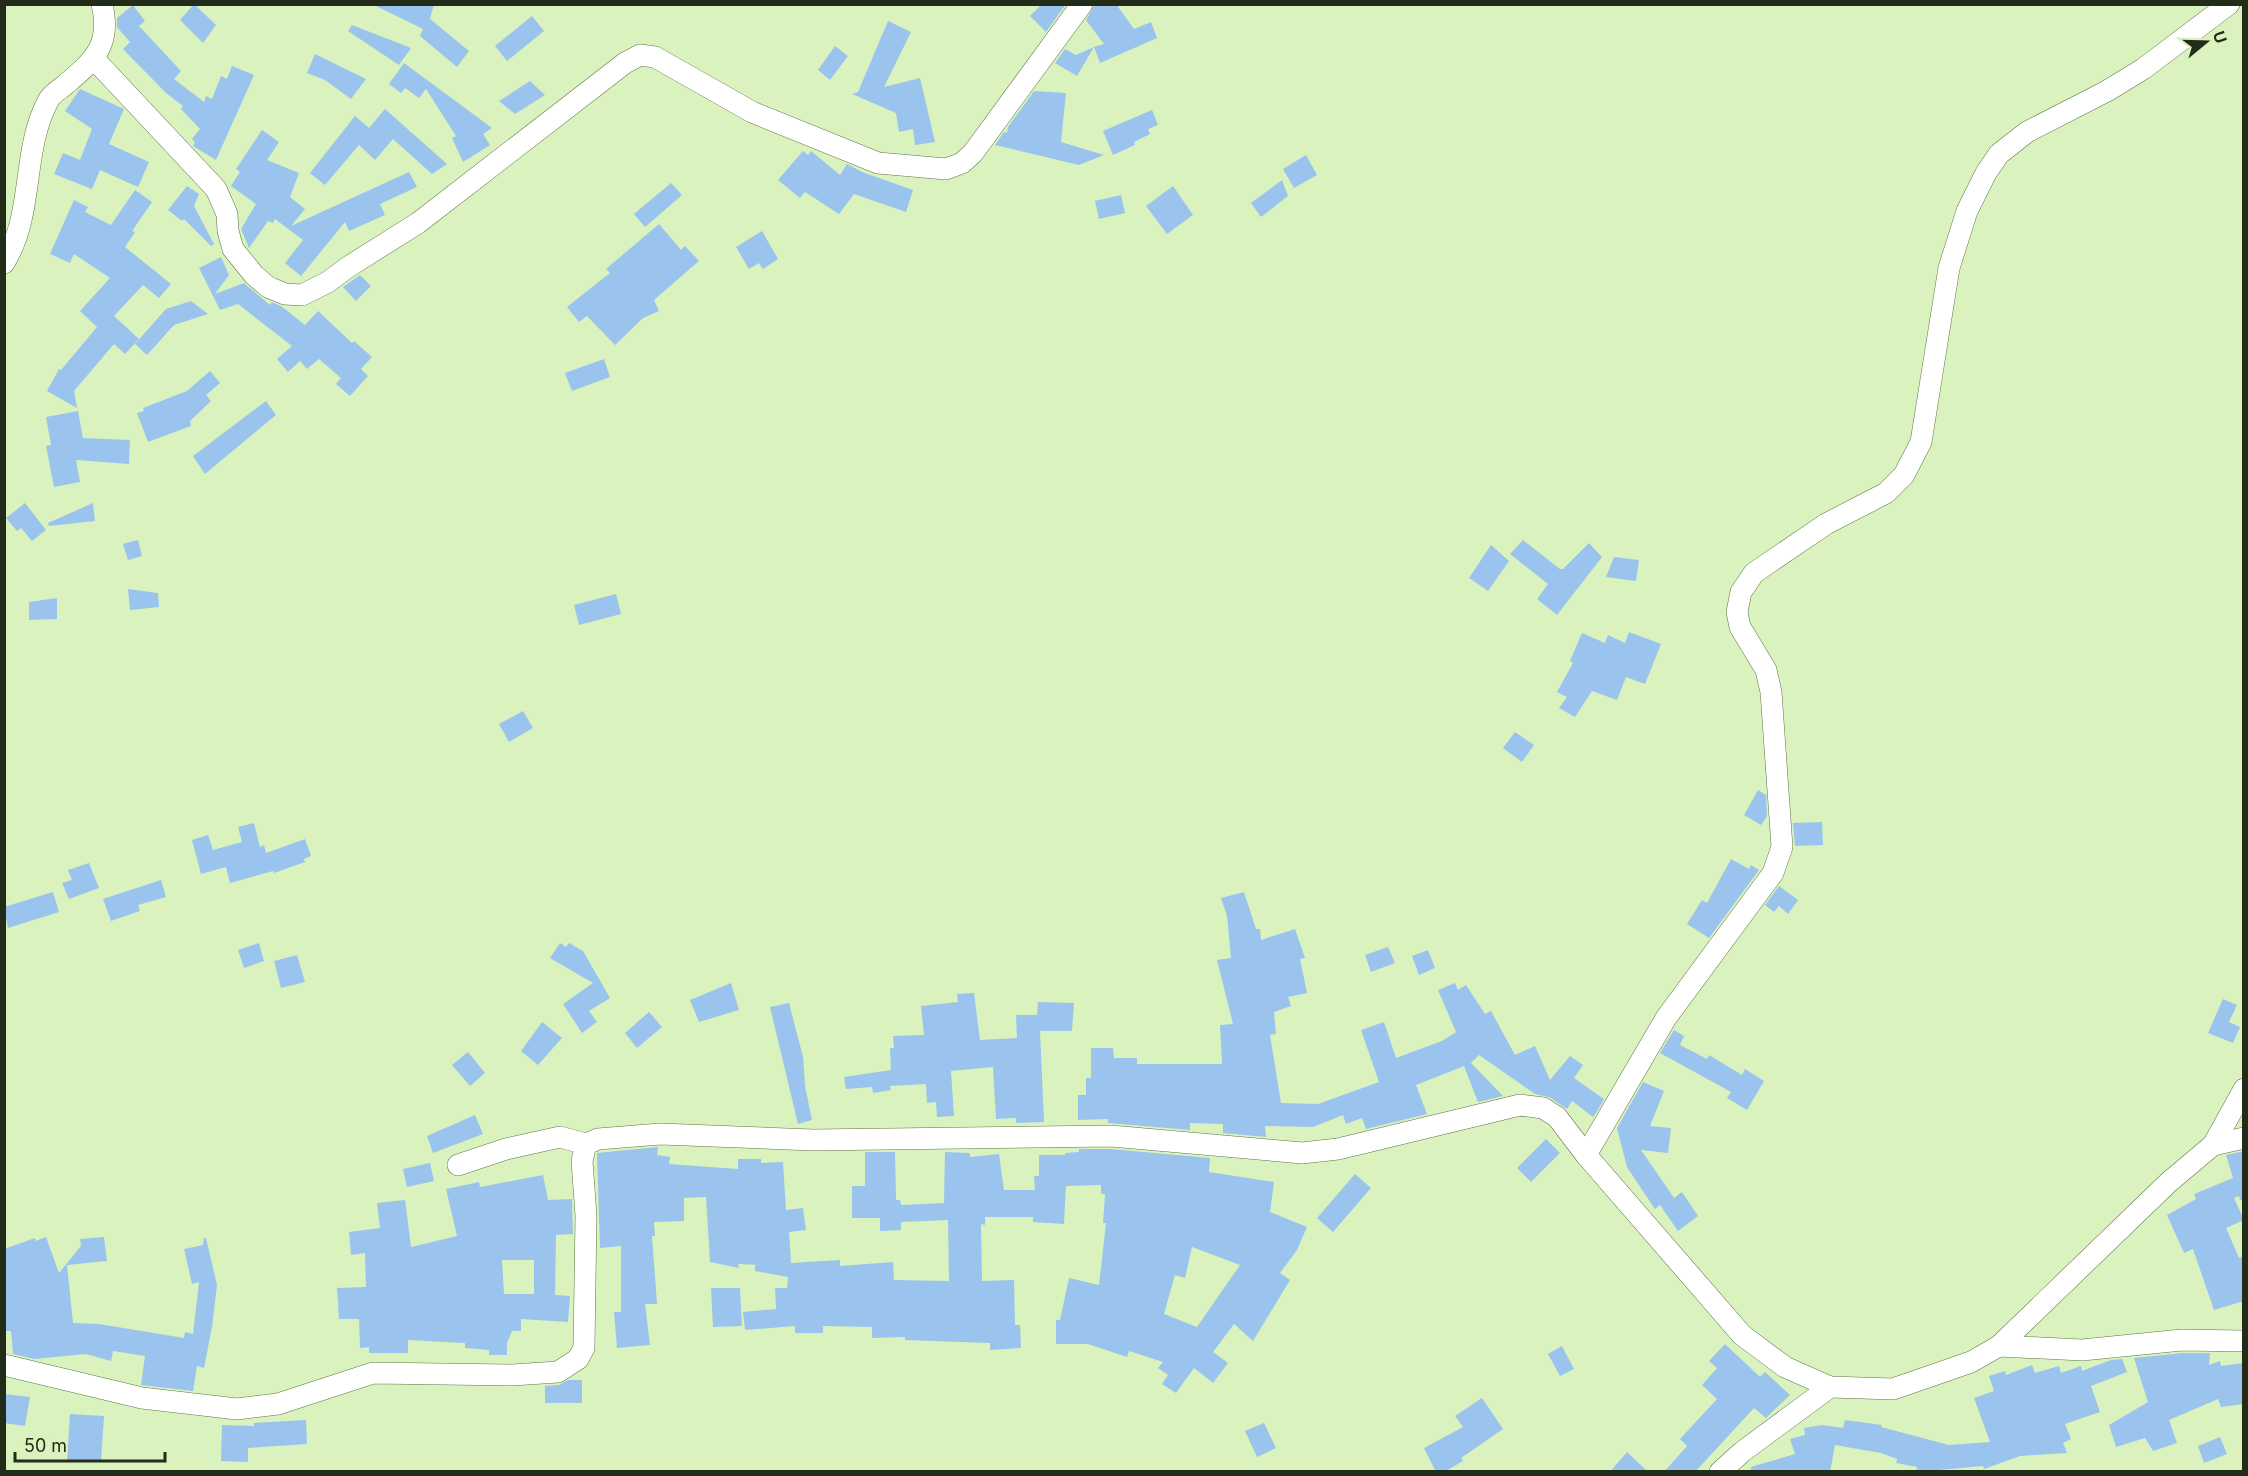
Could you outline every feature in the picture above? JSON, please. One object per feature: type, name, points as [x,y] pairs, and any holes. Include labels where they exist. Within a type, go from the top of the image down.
[{"type":"street","points":[[4,263],[19,236],[35,131],[49,98],[95,60],[105,17],[102,4]]},
{"type":"street","points":[[95,60],[216,189],[227,214],[228,231],[233,249],[254,275],[268,287],[285,294],[302,295],[328,282],[418,223],[625,63],[640,55],[655,57],[679,69],[752,112],[878,163],[946,169],[962,163],[973,153],[1082,4]]},
{"type":"street","points":[[1586,1155],[1666,1018],[1773,873],[1780,858],[1771,692],[1766,670],[1740,627],[1737,612],[1741,592],[1754,573],[1826,524],[1886,493],[1904,475],[1920,442],[1949,268],[1967,211],[1986,173],[1999,154],[2027,132],[2107,91],[2143,69],[2229,4]]},
{"type":"street","points":[[458,1165],[506,1149],[560,1137],[586,1144],[598,1139],[660,1134],[813,1140],[1111,1136],[1302,1153],[1338,1149],[1520,1105],[1543,1108],[1557,1117],[1586,1155],[1742,1335],[1785,1366],[1830,1387],[1893,1389],[1971,1362],[1999,1346],[2169,1182],[2212,1144],[2244,1089]]},
{"type":"street","points":[[2212,1144],[2244,1138]]},
{"type":"street","points":[[4,1365],[50,1378],[142,1398],[237,1409],[278,1404],[373,1373],[512,1375],[558,1372],[578,1359],[584,1348],[586,1216],[582,1161],[586,1144]]},
{"type":"street","points":[[1999,1346],[2082,1350],[2182,1340],[2244,1341]]},
{"type":"street","points":[[1720,1472],[1742,1452],[1830,1387]]},
{"type":"building","points":[[194,4],[216,25],[203,43],[180,20]]},
{"type":"building","points":[[372,4],[434,4],[430,19],[469,51],[457,67],[420,36],[423,29]]},
{"type":"building","points":[[1042,4],[1066,4],[1046,32],[1030,16]]},
{"type":"building","points":[[1095,4],[1116,4],[1134,29],[1151,22],[1157,38],[1100,63],[1094,47],[1104,44],[1086,20]]},
{"type":"building","points":[[133,5],[145,21],[139,26],[181,71],[174,79],[204,102],[206,96],[212,99],[221,76],[227,79],[232,66],[254,75],[216,160],[193,146],[195,142],[192,139],[200,129],[181,109],[183,106],[166,93],[123,49],[130,42],[117,27],[117,18]]},
{"type":"building","points":[[532,16],[544,31],[507,61],[495,46]]},
{"type":"building","points":[[888,21],[911,32],[884,87],[920,78],[935,142],[915,145],[913,129],[899,132],[896,113],[852,94],[858,92]]},
{"type":"building","points":[[352,25],[411,48],[399,65],[348,31]]},
{"type":"building","points":[[835,46],[848,56],[830,80],[818,70]]},
{"type":"building","points":[[1094,47],[1077,76],[1055,63],[1065,49],[1076,55]]},
{"type":"building","points":[[315,54],[366,79],[351,99],[325,80],[307,73]]},
{"type":"building","points":[[404,63],[492,128],[483,134],[490,145],[463,162],[452,138],[456,136],[426,89],[419,98],[405,88],[401,93],[389,84]]},
{"type":"building","points":[[530,81],[545,95],[515,114],[499,101]]},
{"type":"building","points":[[80,89],[124,109],[109,144],[149,162],[138,187],[100,170],[92,189],[54,174],[63,153],[80,160],[92,129],[65,111]]},
{"type":"building","points":[[1034,91],[1066,93],[1061,142],[1104,155],[1079,165],[995,145],[1004,132],[1007,133],[1008,127]]},
{"type":"building","points":[[385,109],[447,164],[432,174],[393,139],[375,160],[359,145],[325,185],[310,173],[355,116],[369,128]]},
{"type":"building","points":[[1152,110],[1158,125],[1148,129],[1150,134],[1134,142],[1135,145],[1113,155],[1103,131]]},
{"type":"building","points":[[262,130],[279,142],[267,160],[299,173],[290,197],[305,209],[291,226],[409,172],[417,187],[380,204],[385,215],[349,231],[345,222],[301,276],[285,263],[303,240],[275,219],[273,223],[268,221],[249,248],[241,229],[256,204],[231,186],[240,172],[236,169]]},
{"type":"building","points":[[803,151],[808,155],[811,151],[840,175],[847,164],[862,172],[913,190],[906,212],[854,194],[839,214],[805,192],[800,198],[778,180]]},
{"type":"building","points":[[1306,155],[1317,175],[1294,188],[1283,169]]},
{"type":"building","points":[[1282,180],[1288,196],[1261,217],[1251,203]]},
{"type":"building","points":[[671,183],[682,195],[645,227],[634,214]]},
{"type":"building","points":[[187,186],[199,194],[194,206],[214,244],[211,246],[184,219],[182,221],[168,210]]},
{"type":"building","points":[[1173,186],[1193,215],[1167,234],[1146,206]]},
{"type":"building","points":[[135,190],[152,202],[132,231],[135,232],[125,247],[171,284],[159,298],[143,285],[114,316],[139,339],[125,354],[114,344],[74,391],[77,408],[47,391],[59,369],[61,370],[97,327],[80,311],[110,278],[74,254],[70,263],[50,254],[74,200],[88,207],[85,212],[111,225]]},
{"type":"building","points":[[1121,195],[1125,213],[1099,219],[1095,201]]},
{"type":"building","points":[[659,224],[681,250],[685,246],[699,261],[654,300],[659,311],[643,318],[615,345],[587,316],[579,322],[567,307],[610,273],[606,269]]},
{"type":"building","points":[[762,231],[778,259],[763,269],[759,263],[749,269],[736,247]]},
{"type":"building","points":[[221,257],[229,275],[215,294],[244,283],[270,305],[272,302],[281,306],[305,325],[318,311],[352,343],[354,341],[372,357],[361,369],[368,376],[350,396],[336,384],[341,378],[319,359],[307,369],[300,361],[288,372],[277,359],[292,346],[238,304],[220,310],[199,268]]},
{"type":"building","points":[[360,275],[371,286],[356,301],[343,287]]},
{"type":"building","points":[[191,301],[208,314],[174,325],[147,355],[135,344],[166,309]]},
{"type":"building","points":[[604,359],[610,377],[572,391],[565,373]]},
{"type":"building","points":[[210,371],[220,383],[206,395],[211,401],[190,421],[191,426],[148,442],[137,413],[144,411],[143,408],[187,391]]},
{"type":"building","points":[[266,401],[276,415],[205,474],[193,456]]},
{"type":"building","points":[[78,411],[83,438],[130,440],[129,464],[76,460],[80,482],[54,487],[46,446],[51,445],[46,417]]},
{"type":"building","points":[[25,503],[46,530],[32,541],[21,528],[17,531],[6,518]]},
{"type":"building","points":[[93,503],[95,521],[49,526],[48,523]]},
{"type":"building","points":[[138,540],[142,556],[128,560],[123,544]]},
{"type":"building","points":[[1523,540],[1560,569],[1563,569],[1589,543],[1602,557],[1557,615],[1537,599],[1548,584],[1510,554]]},
{"type":"building","points":[[1491,545],[1509,561],[1488,591],[1469,578]]},
{"type":"building","points":[[1614,557],[1639,560],[1636,581],[1606,577]]},
{"type":"building","points":[[128,589],[158,593],[159,607],[130,610]]},
{"type":"building","points":[[616,594],[621,614],[579,625],[574,605]]},
{"type":"building","points":[[57,598],[57,619],[29,620],[29,602]]},
{"type":"building","points":[[1629,632],[1661,644],[1645,684],[1626,677],[1617,700],[1592,691],[1575,717],[1559,708],[1567,697],[1557,692],[1573,663],[1570,661],[1582,633],[1605,643],[1608,635],[1625,643]]},
{"type":"building","points":[[523,711],[533,728],[509,742],[499,724]]},
{"type":"building","points":[[1515,732],[1534,745],[1522,762],[1503,748]]},
{"type":"building","points":[[1758,790],[1766,795],[1767,816],[1761,825],[1744,815]]},
{"type":"building","points":[[1822,822],[1823,845],[1795,846],[1793,823]]},
{"type":"building","points":[[254,823],[260,847],[264,845],[266,853],[305,839],[311,856],[304,859],[305,862],[274,873],[273,871],[230,883],[226,867],[201,874],[192,840],[208,835],[213,850],[242,842],[238,827]]},
{"type":"building","points":[[1731,859],[1749,869],[1751,865],[1759,870],[1709,938],[1687,924],[1702,900],[1707,903]]},
{"type":"building","points":[[89,863],[99,888],[69,899],[62,883],[72,880],[68,870]]},
{"type":"building","points":[[161,880],[166,897],[138,905],[140,911],[111,921],[103,899]]},
{"type":"building","points":[[1779,886],[1798,900],[1788,914],[1779,906],[1774,912],[1765,905]]},
{"type":"building","points":[[53,892],[59,912],[8,928],[4,907]]},
{"type":"building","points":[[1244,892],[1256,929],[1260,929],[1261,940],[1295,929],[1305,958],[1300,959],[1307,993],[1288,997],[1291,1006],[1274,1012],[1276,1034],[1270,1035],[1281,1103],[1318,1104],[1379,1082],[1361,1030],[1384,1022],[1396,1058],[1442,1041],[1456,1032],[1438,990],[1455,983],[1458,990],[1466,985],[1485,1014],[1491,1011],[1515,1055],[1535,1046],[1550,1080],[1570,1056],[1583,1065],[1574,1078],[1604,1099],[1596,1113],[1593,1117],[1572,1101],[1567,1109],[1549,1097],[1535,1094],[1479,1055],[1471,1063],[1503,1096],[1478,1102],[1464,1066],[1416,1085],[1427,1114],[1366,1129],[1362,1118],[1346,1124],[1343,1115],[1313,1127],[1265,1126],[1266,1137],[1223,1133],[1223,1124],[1190,1123],[1190,1130],[1108,1123],[1108,1119],[1078,1120],[1078,1095],[1086,1095],[1086,1078],[1091,1078],[1091,1048],[1113,1048],[1114,1058],[1137,1058],[1137,1064],[1222,1064],[1220,1025],[1233,1024],[1217,960],[1231,958],[1227,916],[1221,898]]},
{"type":"building","points":[[259,943],[264,961],[244,968],[238,950]]},
{"type":"building","points":[[560,943],[566,947],[569,943],[583,951],[610,998],[589,1011],[597,1022],[582,1033],[563,1004],[593,983],[550,958]]},
{"type":"building","points":[[1388,947],[1395,963],[1371,972],[1365,955]]},
{"type":"building","points":[[1428,950],[1435,968],[1419,975],[1412,956]]},
{"type":"building","points":[[297,955],[305,982],[281,988],[274,961]]},
{"type":"building","points":[[731,983],[739,1010],[699,1022],[690,1000]]},
{"type":"building","points":[[974,993],[980,1040],[1017,1038],[1016,1015],[1037,1015],[1038,1002],[1074,1003],[1072,1031],[1040,1031],[1044,1122],[1016,1123],[1016,1118],[996,1119],[993,1067],[951,1071],[954,1116],[937,1117],[936,1102],[927,1103],[926,1084],[890,1086],[891,1090],[873,1093],[872,1087],[846,1089],[844,1077],[891,1070],[890,1048],[894,1048],[893,1036],[924,1035],[921,1006],[958,1002],[957,994]]},
{"type":"building","points":[[2223,999],[2237,1005],[2229,1022],[2240,1027],[2233,1043],[2208,1033]]},
{"type":"building","points":[[789,1003],[803,1057],[805,1086],[812,1120],[798,1124],[770,1007]]},
{"type":"building","points":[[649,1012],[662,1027],[637,1048],[625,1033]]},
{"type":"building","points":[[542,1022],[562,1038],[538,1065],[521,1051]]},
{"type":"building","points":[[1674,1030],[1684,1036],[1680,1045],[1707,1059],[1709,1055],[1742,1075],[1745,1069],[1764,1081],[1747,1110],[1727,1098],[1731,1092],[1660,1053]]},
{"type":"building","points":[[468,1052],[485,1073],[470,1086],[452,1065]]},
{"type":"building","points":[[1643,1082],[1664,1091],[1650,1126],[1671,1128],[1668,1153],[1641,1150],[1674,1198],[1682,1192],[1698,1216],[1678,1231],[1660,1205],[1655,1209],[1627,1167],[1617,1128]]},
{"type":"building","points":[[475,1115],[483,1134],[433,1153],[427,1136]]},
{"type":"building","points":[[1546,1139],[1560,1153],[1531,1182],[1517,1168]]},
{"type":"building","points":[[658,1147],[657,1155],[670,1157],[669,1164],[738,1169],[738,1159],[761,1159],[761,1163],[783,1162],[786,1210],[803,1208],[806,1230],[789,1232],[791,1263],[840,1260],[840,1266],[893,1262],[894,1280],[949,1281],[948,1220],[901,1222],[901,1230],[880,1231],[880,1218],[852,1218],[852,1186],[865,1186],[865,1152],[895,1152],[896,1200],[900,1200],[901,1205],[944,1203],[945,1152],[970,1153],[970,1157],[999,1154],[1004,1190],[1035,1190],[1034,1176],[1039,1176],[1039,1155],[1065,1155],[1065,1153],[1079,1152],[1079,1149],[1111,1149],[1210,1158],[1209,1172],[1274,1182],[1270,1212],[1307,1227],[1297,1250],[1280,1273],[1290,1280],[1253,1341],[1234,1324],[1213,1352],[1228,1363],[1213,1383],[1194,1368],[1176,1393],[1162,1384],[1168,1375],[1158,1368],[1163,1362],[1129,1351],[1127,1357],[1088,1344],[1056,1344],[1056,1320],[1060,1320],[1069,1278],[1099,1285],[1106,1223],[1103,1223],[1105,1194],[1101,1194],[1101,1185],[1066,1186],[1064,1224],[1033,1222],[1033,1217],[985,1217],[985,1225],[981,1224],[982,1281],[1014,1280],[1015,1325],[1020,1325],[1021,1348],[990,1350],[990,1343],[905,1340],[905,1337],[872,1338],[872,1327],[823,1326],[823,1333],[795,1333],[795,1326],[745,1330],[743,1312],[776,1309],[775,1288],[787,1288],[788,1277],[755,1271],[755,1265],[761,1265],[738,1264],[739,1268],[710,1262],[706,1197],[684,1198],[684,1221],[654,1222],[655,1236],[652,1236],[657,1304],[645,1304],[650,1345],[617,1348],[614,1312],[621,1312],[621,1246],[600,1248],[597,1153]],"holes":[[[1192,1247],[1240,1265],[1197,1327],[1164,1314],[1175,1275],[1185,1278]]]},
{"type":"building","points":[[2244,1151],[2244,1199],[2240,1200],[2239,1196],[2234,1198],[2244,1220],[2226,1228],[2239,1258],[2244,1256],[2244,1301],[2214,1310],[2193,1249],[2184,1253],[2167,1215],[2196,1199],[2194,1194],[2233,1178],[2226,1155]]},
{"type":"building","points":[[430,1163],[434,1181],[407,1187],[403,1169]]},
{"type":"building","points":[[1355,1174],[1371,1188],[1333,1232],[1317,1218]]},
{"type":"building","points":[[543,1175],[548,1200],[572,1199],[573,1234],[556,1235],[555,1295],[570,1296],[568,1322],[521,1319],[521,1331],[512,1331],[507,1343],[507,1355],[489,1355],[489,1350],[465,1348],[465,1343],[408,1340],[408,1353],[369,1353],[369,1347],[360,1348],[359,1319],[339,1319],[337,1288],[366,1287],[365,1253],[351,1255],[349,1232],[380,1228],[377,1203],[405,1200],[411,1247],[457,1236],[446,1189],[479,1182],[480,1187]],"holes":[[[502,1260],[534,1260],[534,1294],[504,1294]]]},
{"type":"building","points":[[46,1237],[59,1273],[81,1246],[80,1239],[104,1237],[107,1261],[67,1265],[73,1323],[99,1324],[184,1338],[185,1332],[193,1334],[199,1282],[192,1284],[184,1249],[203,1245],[204,1238],[206,1238],[217,1285],[204,1368],[197,1366],[193,1391],[141,1385],[145,1356],[113,1351],[111,1361],[86,1354],[34,1359],[13,1354],[11,1331],[4,1331],[4,1249],[35,1238],[36,1241]]},
{"type":"building","points":[[711,1288],[740,1288],[742,1326],[713,1327]]},
{"type":"building","points":[[1725,1344],[1760,1377],[1765,1372],[1790,1395],[1766,1418],[1754,1408],[1695,1472],[1664,1472],[1687,1446],[1680,1439],[1717,1399],[1702,1385],[1717,1368],[1709,1361]]},
{"type":"building","points":[[1562,1346],[1574,1369],[1560,1376],[1548,1354]]},
{"type":"building","points":[[2210,1353],[2209,1365],[2220,1361],[2221,1366],[2244,1363],[2244,1404],[2221,1407],[2218,1399],[2169,1420],[2177,1443],[2153,1451],[2145,1438],[2116,1447],[2109,1425],[2148,1402],[2134,1358]]},
{"type":"building","points":[[2122,1359],[2127,1372],[2091,1386],[2100,1412],[2065,1424],[2071,1439],[2063,1443],[2067,1453],[2020,1456],[1984,1469],[1983,1466],[1916,1472],[1917,1467],[1896,1463],[1897,1459],[1881,1453],[1835,1445],[1830,1472],[1751,1472],[1751,1467],[1795,1454],[1790,1439],[1805,1435],[1804,1428],[1822,1425],[1843,1428],[1845,1420],[1882,1425],[1881,1427],[1949,1445],[1990,1442],[1974,1398],[1994,1391],[1989,1376],[2005,1371],[2006,1375],[2032,1365],[2035,1373],[2059,1366],[2061,1373],[2081,1366],[2082,1371],[2111,1360]]},
{"type":"building","points":[[568,1380],[582,1380],[582,1403],[545,1403],[545,1386],[559,1385]]},
{"type":"building","points":[[4,1394],[30,1397],[25,1426],[4,1423]]},
{"type":"building","points":[[1482,1398],[1503,1429],[1461,1458],[1463,1461],[1444,1472],[1436,1472],[1424,1448],[1463,1427],[1455,1416]]},
{"type":"building","points":[[70,1414],[104,1416],[101,1462],[67,1460]]},
{"type":"building","points":[[306,1420],[307,1444],[248,1448],[248,1462],[221,1461],[222,1425],[254,1426],[254,1423]]},
{"type":"building","points":[[1264,1423],[1276,1448],[1257,1457],[1245,1431]]},
{"type":"building","points":[[2220,1437],[2227,1454],[2204,1463],[2198,1446]]},
{"type":"building","points":[[1627,1452],[1648,1472],[1610,1472]]}]
